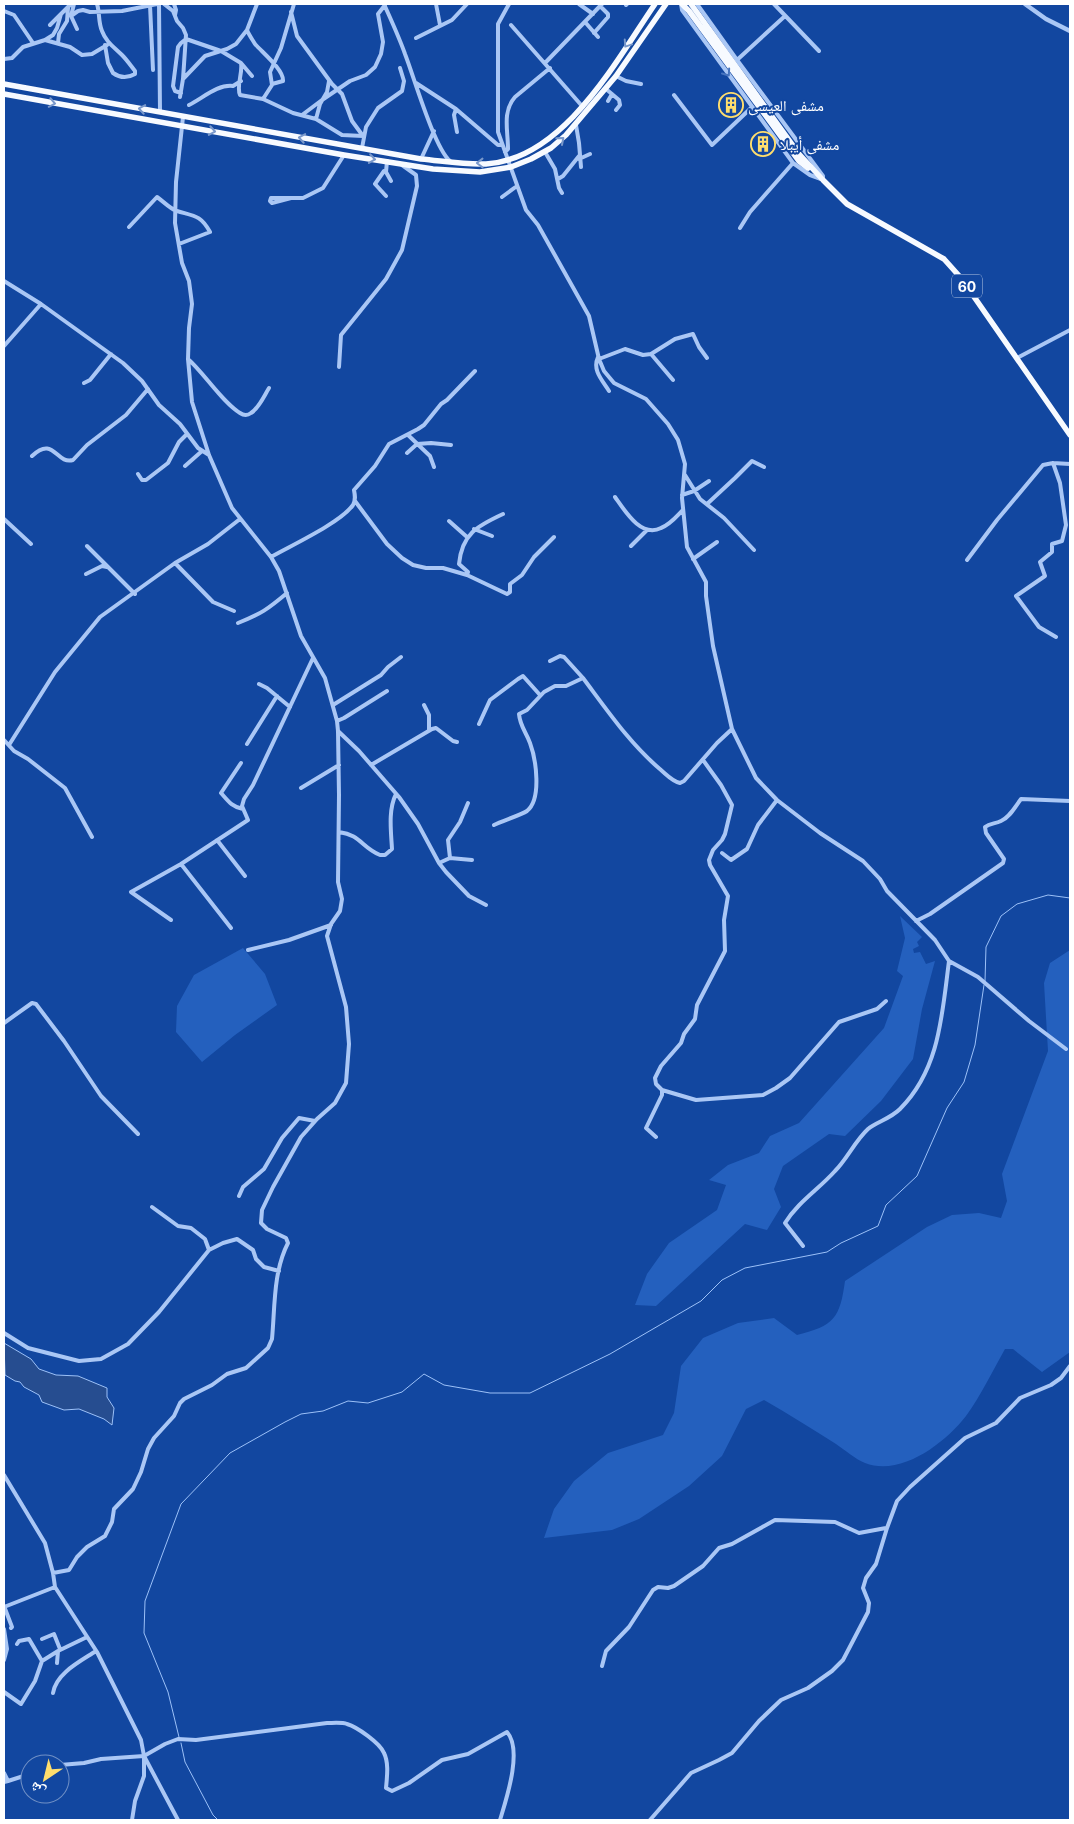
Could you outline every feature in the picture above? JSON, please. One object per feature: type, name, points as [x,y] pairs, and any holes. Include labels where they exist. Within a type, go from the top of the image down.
[{"type":"main road","points":[[4,84],[421,159],[487,164],[527,153],[564,126],[604,78],[654,4]]},
{"type":"main road","points":[[4,94],[344,155],[432,169],[480,172],[511,167],[531,160],[551,148],[576,125],[616,76],[666,4]]},
{"type":"main road","points":[[682,4],[798,160],[823,180]]},
{"type":"main road","points":[[691,4],[799,154],[823,180]]},
{"type":"main road","name":"60","points":[[823,180],[847,204],[944,259],[961,278],[1070,435]]},
{"type":"street","points":[[50,25],[71,4]]},
{"type":"street","points":[[58,43],[60,34],[69,16],[71,4]]},
{"type":"street","points":[[96,4],[100,12],[100,28],[107,44],[108,63],[113,73],[122,77],[135,74],[135,71],[124,56],[107,44]]},
{"type":"street","points":[[69,16],[83,10],[122,12],[158,4],[160,112]]},
{"type":"street","points":[[164,4],[175,15]]},
{"type":"street","points":[[174,4],[175,15],[177,21],[185,30],[186,40],[181,95],[175,91],[173,87],[178,47],[186,40],[221,51],[241,62],[252,76]]},
{"type":"street","points":[[183,79],[206,56],[236,44],[247,30],[257,4]]},
{"type":"street","points":[[263,99],[272,84],[270,74],[273,63],[281,48],[294,4]]},
{"type":"street","points":[[436,4],[440,25]]},
{"type":"street","points":[[416,38],[454,19],[467,4]]},
{"type":"street","points":[[509,4],[498,24],[498,132],[502,145],[526,210],[538,225],[589,316],[604,371],[614,382],[646,399],[668,424],[678,440],[683,455],[685,475],[682,494],[688,547],[706,582],[706,596],[713,646],[732,729],[756,778],[777,800],[820,833],[863,860],[880,879],[887,891],[935,940],[949,961],[978,977],[1029,1021],[1066,1049]]},
{"type":"street","points":[[579,4],[593,14]]},
{"type":"street","points":[[682,4],[682,10],[751,108],[793,163],[810,175],[823,180],[824,176],[697,4]]},
{"type":"street","points":[[774,4],[819,51]]},
{"type":"street","points":[[1026,4],[1046,19],[1070,31]]},
{"type":"street","points":[[150,5],[153,70]]},
{"type":"street","points":[[302,115],[350,81],[366,75],[375,67],[381,54],[383,42],[378,16],[380,9],[384,5],[434,131],[446,157],[452,162]]},
{"type":"street","points":[[545,63],[601,5],[608,14],[608,17],[594,33]]},
{"type":"street","points":[[4,11],[18,19],[33,43]]},
{"type":"street","points":[[291,12],[297,36],[329,81],[344,97],[352,121],[363,136]]},
{"type":"street","points":[[4,59],[12,58],[23,47],[45,40],[55,32],[61,14]]},
{"type":"street","points":[[69,16],[77,29]]},
{"type":"street","points":[[737,60],[785,16]]},
{"type":"street","points":[[584,22],[598,37]]},
{"type":"street","points":[[511,25],[582,106]]},
{"type":"street","points":[[247,30],[284,79],[282,82],[272,84]]},
{"type":"street","points":[[45,40],[58,43],[82,55],[92,54],[107,44]]},
{"type":"street","points":[[241,62],[241,81],[238,90],[240,95],[263,99],[316,119],[342,135],[363,136]]},
{"type":"street","points":[[362,148],[366,127],[378,108],[402,91],[404,80],[400,68]]},
{"type":"street","points":[[505,152],[508,147],[507,116],[511,102],[550,68]]},
{"type":"street","points":[[616,76],[626,81],[641,84]]},
{"type":"street","points":[[189,105],[216,89],[226,85],[233,86],[241,81]]},
{"type":"street","points":[[316,119],[322,100],[327,92],[329,81]]},
{"type":"street","points":[[416,83],[456,109],[498,145],[502,145]]},
{"type":"street","points":[[606,88],[620,103],[616,110]]},
{"type":"street","points":[[608,101],[612,94]]},
{"type":"street","points":[[674,95],[712,145],[751,108]]},
{"type":"street","points":[[456,109],[454,115],[457,132]]},
{"type":"street","points":[[54,1573],[69,1570],[77,1557],[87,1547],[105,1536],[112,1522],[114,1509],[132,1489],[141,1472],[148,1449],[154,1438],[174,1416],[184,1399],[212,1385],[227,1374],[246,1368],[268,1348],[272,1339],[282,1254],[288,1244],[286,1238],[266,1229],[261,1223],[262,1210],[272,1187],[301,1137],[335,1103],[346,1083],[349,1044],[346,1007],[327,936],[331,925],[340,911],[342,899],[338,882],[339,765],[337,721],[325,678],[302,636],[279,571],[272,557],[240,519],[222,488],[192,402],[188,358],[188,328],[192,304],[175,223],[183,116]]},
{"type":"street","points":[[576,125],[581,167]]},
{"type":"street","points":[[421,159],[434,131]]},
{"type":"street","points":[[545,152],[555,169],[562,193]]},
{"type":"street","points":[[558,179],[563,176],[579,157],[590,154]]},
{"type":"street","points":[[291,198],[303,198],[323,188],[344,155]]},
{"type":"street","points":[[388,161],[386,172],[392,180]]},
{"type":"street","points":[[339,368],[341,335],[386,279],[402,250],[417,186],[416,175],[397,163]]},
{"type":"street","points":[[740,228],[750,212],[793,163]]},
{"type":"street","points":[[386,172],[384,171],[376,184],[386,196]]},
{"type":"street","points":[[502,197],[517,186]]},
{"type":"street","points":[[129,227],[157,197],[176,211],[198,217],[205,222],[210,232],[179,244]]},
{"type":"street","points":[[4,281],[41,304],[123,363],[148,389],[158,405],[180,424],[198,448],[209,454]]},
{"type":"street","points":[[4,346],[41,304]]},
{"type":"street","points":[[1017,358],[1070,330]]},
{"type":"street","points":[[599,358],[625,349],[643,355],[651,354],[675,338],[692,334],[707,358]]},
{"type":"street","points":[[84,384],[90,380],[111,354]]},
{"type":"street","points":[[651,354],[673,380]]},
{"type":"street","points":[[188,358],[239,413],[245,415],[251,413],[261,402],[269,388]]},
{"type":"street","points":[[599,358],[596,366],[598,374],[608,391]]},
{"type":"street","points":[[475,372],[441,404],[424,425],[389,444],[375,466],[354,490],[355,501],[388,544],[402,558],[413,565],[426,568],[443,568],[468,575],[504,593],[509,593],[510,584],[522,575],[534,557],[554,537]]},
{"type":"street","points":[[32,456],[42,448],[46,448],[67,461],[73,460],[87,445],[126,415],[148,389]]},
{"type":"street","points":[[138,474],[142,480],[146,480],[168,463],[179,442],[187,434]]},
{"type":"street","points":[[408,435],[430,456],[434,467]]},
{"type":"street","points":[[407,454],[417,444],[451,445]]},
{"type":"street","points":[[185,466],[202,451]]},
{"type":"street","points":[[706,504],[752,461],[764,467]]},
{"type":"street","points":[[967,560],[997,520],[1043,465],[1053,463],[1070,464]]},
{"type":"street","points":[[1053,463],[1060,483],[1066,525],[1062,541],[1052,544],[1052,552],[1040,562],[1044,576],[1016,596],[1039,626],[1056,636]]},
{"type":"street","points":[[685,475],[700,500],[724,518],[754,550]]},
{"type":"street","points":[[682,494],[694,491],[709,481]]},
{"type":"street","points":[[614,497],[630,518],[647,530],[661,529],[683,510]]},
{"type":"street","points":[[272,557],[331,524],[352,506],[355,501]]},
{"type":"street","points":[[468,575],[466,570],[459,564],[467,537],[474,529],[503,514]]},
{"type":"street","points":[[4,519],[31,544]]},
{"type":"street","points":[[9,745],[55,672],[100,617],[175,564],[208,544],[240,519]]},
{"type":"street","points":[[449,521],[467,537]]},
{"type":"street","points":[[474,529],[492,536]]},
{"type":"street","points":[[632,546],[647,530]]},
{"type":"street","points":[[693,559],[717,542]]},
{"type":"street","points":[[87,546],[135,594]]},
{"type":"street","points":[[175,564],[213,602],[234,611]]},
{"type":"street","points":[[86,574],[102,566],[108,567]]},
{"type":"street","points":[[238,623],[264,612],[287,593]]},
{"type":"street","points":[[550,661],[560,656],[564,657],[583,678],[618,725],[654,764],[674,782],[680,784],[684,781],[717,743],[732,729]]},
{"type":"street","points":[[333,705],[381,675],[401,657]]},
{"type":"street","points":[[171,920],[131,892],[181,864],[248,820],[242,806],[244,799],[253,785],[313,658]]},
{"type":"street","points":[[479,724],[487,704],[495,695],[523,676],[540,695]]},
{"type":"street","points":[[494,825],[527,810],[536,796],[537,788],[532,747],[520,723],[519,714],[531,706],[540,695],[555,686],[566,686],[583,678]]},
{"type":"street","points":[[259,684],[263,685],[290,707]]},
{"type":"street","points":[[337,721],[387,691]]},
{"type":"street","points":[[247,744],[276,696]]},
{"type":"street","points":[[424,705],[429,715],[429,731]]},
{"type":"street","points":[[371,765],[436,728],[456,742]]},
{"type":"street","points":[[338,731],[396,794],[418,824],[439,863],[468,896],[486,905]]},
{"type":"street","points":[[4,740],[14,751],[28,758],[65,788],[92,837]]},
{"type":"street","points":[[703,760],[721,785],[732,805],[725,834],[713,850],[709,860],[728,896],[724,920],[726,945],[725,951],[697,1005],[695,1019],[684,1034],[681,1043],[661,1066],[655,1078],[656,1084],[662,1090],[696,1100],[763,1095],[790,1078],[839,1022],[877,1010],[886,1001]]},
{"type":"street","points":[[241,764],[221,793],[236,808],[243,809]]},
{"type":"street","points":[[301,788],[339,765]]},
{"type":"street","points":[[339,832],[354,835],[366,847],[380,855],[388,852],[392,849],[390,823],[396,794]]},
{"type":"street","points":[[916,921],[930,914],[1004,860],[986,833],[985,828],[987,825],[1002,821],[1021,799],[1070,801]]},
{"type":"street","points":[[722,853],[731,860],[747,849],[758,825],[777,800]]},
{"type":"street","points":[[450,858],[448,840],[460,822],[468,803]]},
{"type":"street","points":[[217,840],[245,876]]},
{"type":"street","points":[[439,863],[450,858],[472,860]]},
{"type":"street","points":[[181,864],[231,928]]},
{"type":"street","points":[[248,950],[289,940],[331,925]]},
{"type":"street","points":[[803,1246],[785,1222],[792,1212],[836,1170],[869,1128],[891,1117],[900,1108],[926,1073],[939,1037],[949,961]]},
{"type":"street","points":[[4,1023],[32,1003],[36,1004],[64,1041],[101,1096],[138,1134]]},
{"type":"street","points":[[656,1136],[646,1128],[659,1104],[662,1090]]},
{"type":"street","points":[[239,1196],[243,1186],[264,1170],[282,1138],[299,1118],[315,1121]]},
{"type":"street","points":[[152,1206],[178,1226],[191,1228],[205,1239],[209,1250]]},
{"type":"street","points":[[4,1333],[28,1348],[79,1361],[101,1359],[128,1344],[159,1312],[209,1250],[222,1243],[237,1239],[253,1250],[256,1259],[264,1267],[279,1271]]},
{"type":"street","points":[[650,1820],[691,1773],[732,1752],[759,1721],[781,1700],[808,1688],[832,1672],[843,1660],[868,1612],[869,1603],[862,1588],[866,1578],[876,1564],[897,1500],[938,1460],[964,1438],[996,1423],[1020,1398],[1051,1385],[1061,1378],[1070,1366]]},
{"type":"street","points":[[4,1475],[45,1543],[54,1573],[54,1588],[96,1651],[134,1724],[144,1756],[178,1820]]},
{"type":"street","points":[[602,1666],[606,1651],[629,1627],[653,1590],[658,1587],[668,1588],[674,1586],[703,1566],[719,1548],[732,1544],[769,1522],[781,1519],[835,1522],[859,1533],[887,1528]]},
{"type":"street","points":[[4,1607],[54,1588]]},
{"type":"street","points":[[4,1607],[4,1616]]},
{"type":"street","points":[[4,1607],[11,1628]]},
{"type":"street","points":[[4,1629],[7,1649],[4,1660]]},
{"type":"street","points":[[42,1639],[54,1634],[59,1650],[57,1662]]},
{"type":"street","points":[[4,1692],[21,1704],[35,1681],[42,1661],[59,1650],[87,1637]]},
{"type":"street","points":[[17,1644],[20,1641],[29,1639],[42,1661]]},
{"type":"street","points":[[54,1693],[55,1684],[66,1672],[96,1651]]},
{"type":"street","points":[[70,1765],[101,1759],[144,1756],[178,1739],[196,1740],[327,1723],[347,1724],[378,1744],[384,1753],[387,1771],[386,1788],[392,1791],[409,1783],[442,1760],[468,1754],[507,1732],[511,1736],[514,1763],[500,1820]]},
{"type":"street","points":[[132,1820],[135,1801],[144,1776],[144,1756]]},
{"type":"street","points":[[4,1773],[6,1781],[20,1777]]},
{"type":"shaded area","points":[[900,916],[922,937],[917,942],[919,946],[913,949],[914,953],[920,952],[926,964],[935,961],[922,1009],[913,1059],[881,1101],[845,1136],[829,1134],[783,1166],[774,1189],[781,1207],[767,1230],[745,1224],[656,1306],[635,1305],[647,1274],[669,1243],[717,1210],[726,1185],[709,1180],[728,1165],[759,1153],[770,1136],[799,1123],[884,1028],[903,976],[897,971],[905,938]]},
{"type":"shaded area","points":[[243,948],[265,974],[277,1005],[235,1035],[202,1062],[176,1032],[177,1006],[194,975]]},
{"type":"shaded area","points":[[1070,950],[1070,1352],[1042,1372],[1013,1349],[1005,1349],[976,1400],[957,1426],[946,1437],[921,1455],[893,1465],[879,1466],[861,1461],[764,1400],[746,1409],[722,1456],[689,1486],[639,1519],[612,1530],[544,1538],[554,1509],[574,1481],[608,1453],[663,1435],[674,1413],[681,1366],[703,1338],[738,1323],[774,1318],[797,1335],[819,1328],[827,1324],[837,1312],[841,1304],[845,1281],[927,1227],[952,1215],[979,1213],[1001,1218],[1007,1201],[1002,1174],[1048,1051],[1044,983],[1050,963]]},
{"type":"shaded area","points":[[4,1343],[31,1359],[39,1369],[56,1375],[78,1376],[107,1388],[107,1397],[114,1408],[112,1425],[104,1419],[79,1409],[64,1410],[42,1402],[39,1395],[24,1387],[20,1382],[5,1375]]},
{"type":"waterway","points":[[985,981],[986,947],[1001,916],[1017,904],[1048,895],[1070,898]]},
{"type":"waterway","points":[[179,1737],[168,1692],[144,1633],[145,1601],[181,1504],[230,1453],[301,1414],[323,1411],[348,1401],[368,1403],[402,1392],[424,1374],[444,1385],[490,1393],[530,1393],[610,1354],[701,1301],[722,1280],[745,1268],[827,1252],[841,1243],[878,1226],[886,1205],[917,1176],[947,1108],[964,1082],[975,1045],[984,985]]},
{"type":"waterway","points":[[181,1743],[185,1762],[213,1815],[218,1820]]},
{"type":"place","name":"مشفى العيسى","points":[[731,105]]},
{"type":"place","name":"مشفى أيبلا","points":[[763,144]]}]
